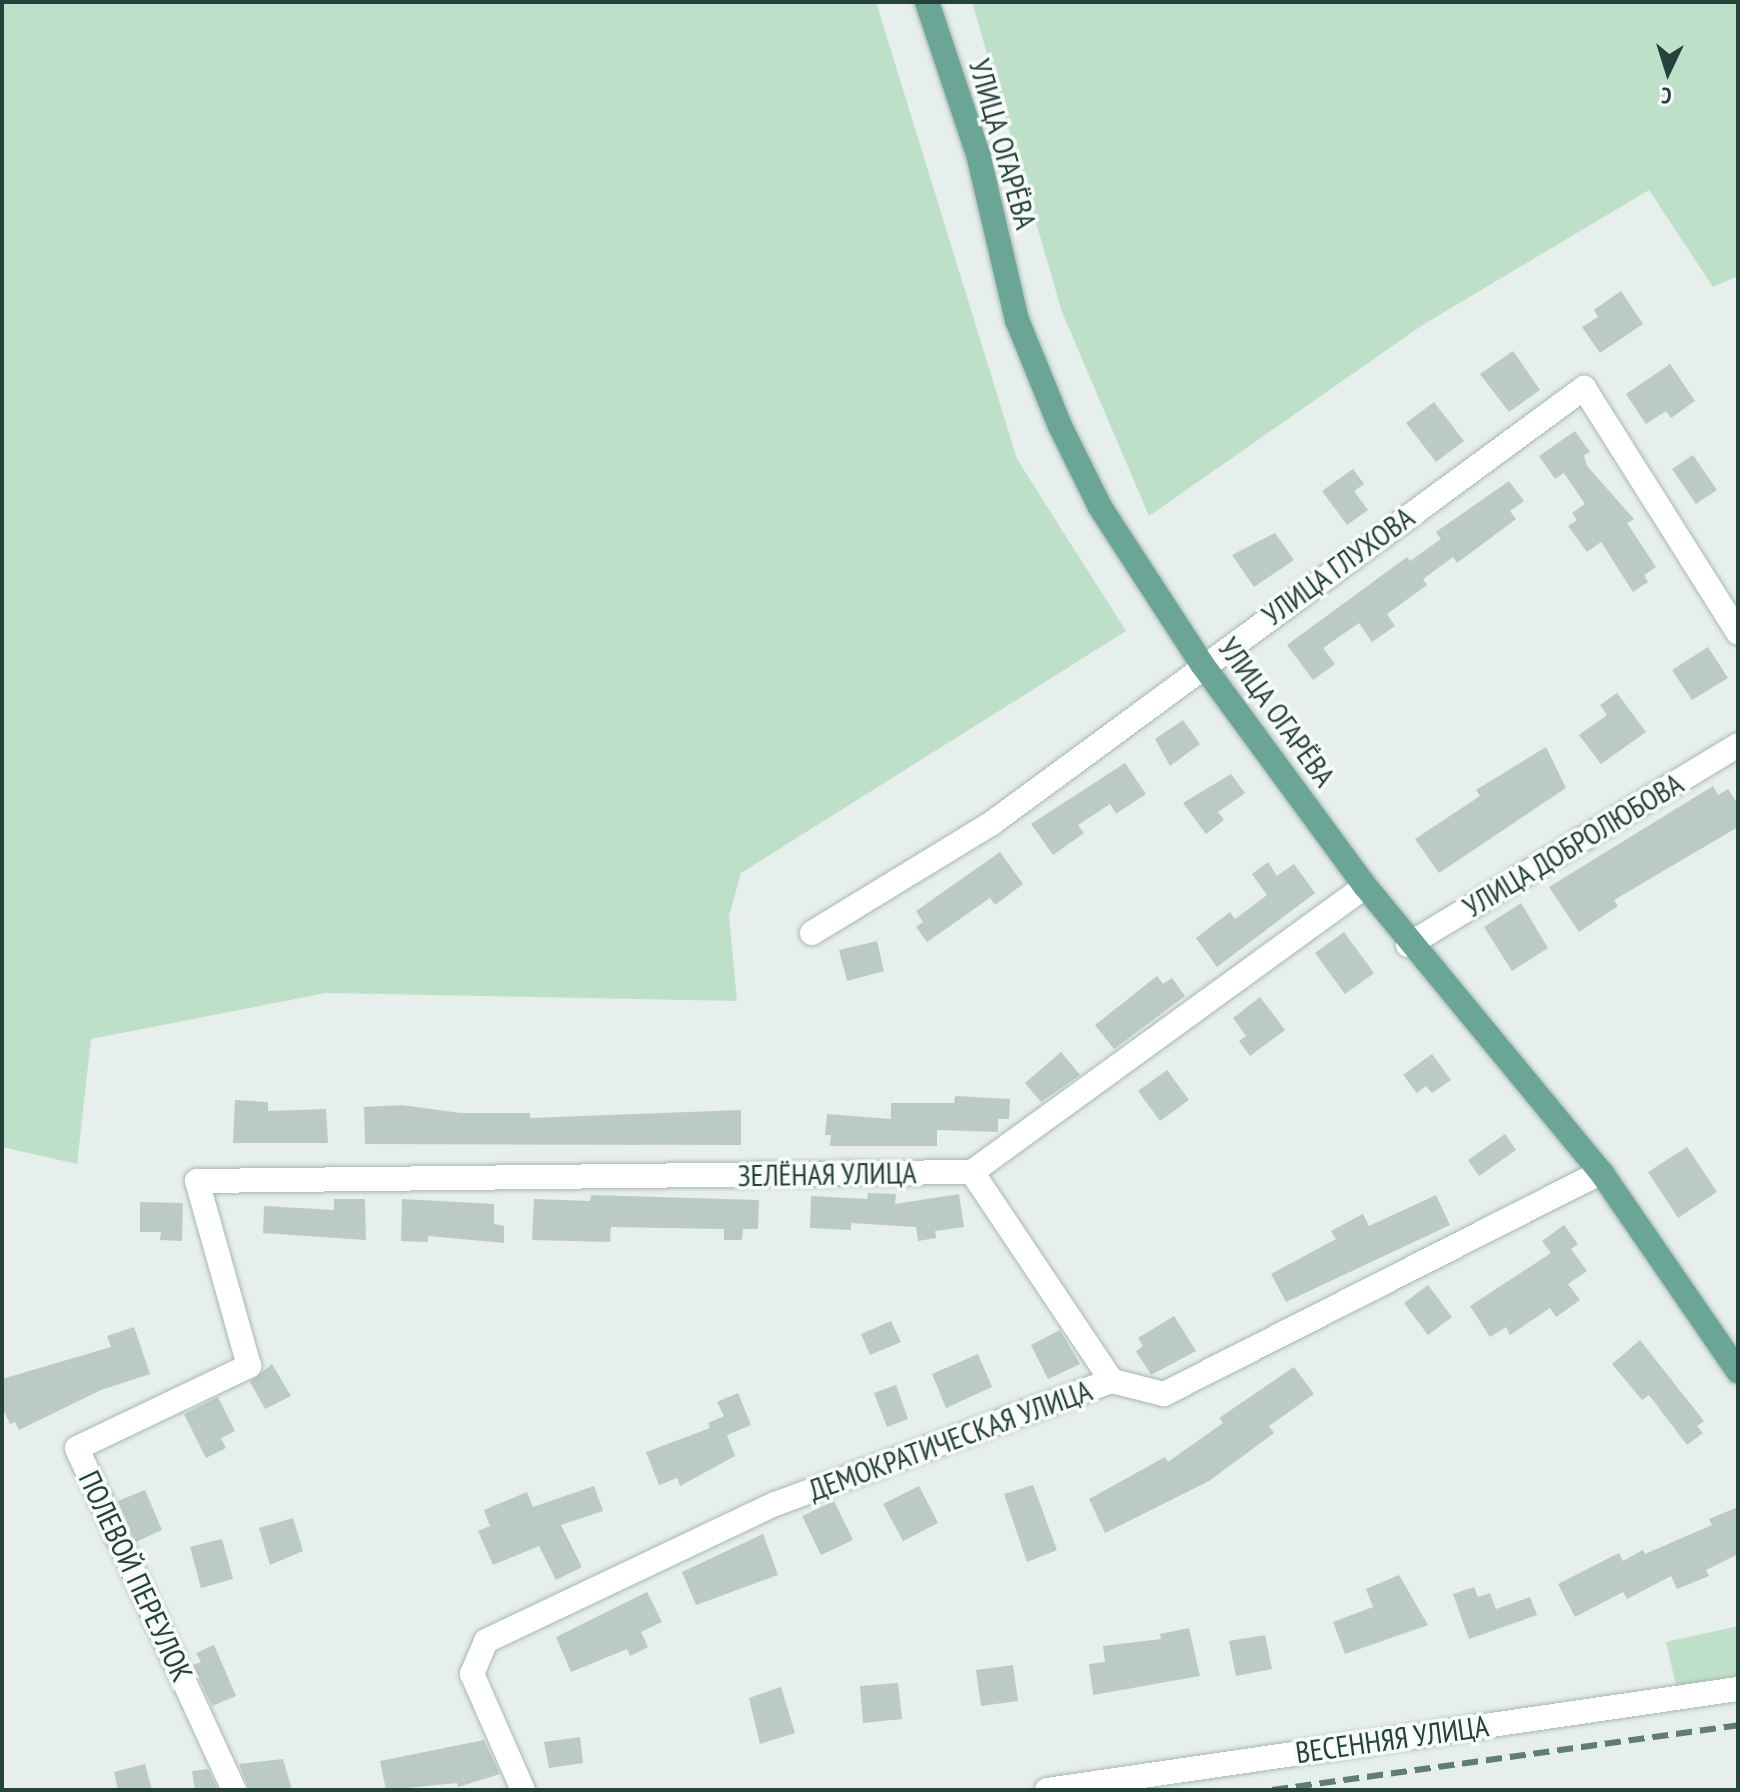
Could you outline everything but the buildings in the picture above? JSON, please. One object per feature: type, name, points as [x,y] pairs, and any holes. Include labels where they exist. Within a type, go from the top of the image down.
[{"type":"main road","name":"УЛИЦА ОГАРЁВА","points":[[927,2],[978,154],[1017,320],[1060,426],[1100,507],[1202,664],[1408,945],[1601,1172],[1738,1371]]},
{"type":"street","name":"УЛИЦА ГЛУХОВА","points":[[812,933],[992,823],[1202,664],[1584,388],[1738,633]]},
{"type":"street","name":"УЛИЦА ДОБРОЛЮБОВА","points":[[1408,945],[1738,745]]},
{"type":"street","points":[[1112,1381],[972,1172],[1365,886]]},
{"type":"street","name":"ЗЕЛЁНАЯ УЛИЦА","points":[[197,1181],[972,1172]]},
{"type":"street","name":"ДЕМОКРАТИЧЕСКАЯ УЛИЦА","points":[[523,1790],[472,1674],[486,1641],[775,1504],[1112,1381],[1164,1394],[1601,1172]]},
{"type":"street","name":"ПОЛЕВОЙ ПЕРЕУЛОК","points":[[197,1181],[249,1366],[77,1448],[234,1790]]},
{"type":"street","name":"ВЕСЕННЯЯ УЛИЦА","points":[[1047,1790],[1738,1689]]},
{"type":"green space","points":[[2,2],[876,2],[1017,459],[1126,631],[741,873],[729,916],[737,1001],[326,993],[91,1039],[77,1164],[2,1147]]},
{"type":"green space","points":[[972,2],[1738,2],[1738,276],[1713,287],[1649,190],[1424,324],[1149,516],[1062,312]]},
{"type":"green space","points":[[1738,1626],[1738,1681],[1678,1694],[1666,1642]]},
{"type":"railway","points":[[1272,1790],[1738,1725]]}]
